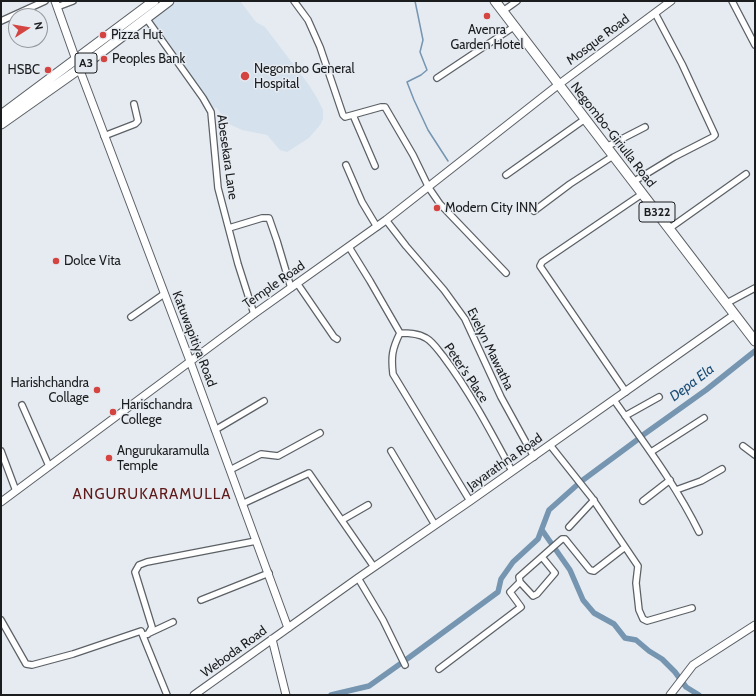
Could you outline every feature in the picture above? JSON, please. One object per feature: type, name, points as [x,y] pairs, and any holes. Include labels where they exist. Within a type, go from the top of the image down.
[{"type":"main road","name":"A3","points":[[1,124],[154,1]]},
{"type":"main road","name":"A3","points":[[1,115],[169,1]]},
{"type":"main road","name":"Negombo-Giriulla Road","points":[[495,1],[755,341]]},
{"type":"street","points":[[1,21],[45,1]]},
{"type":"street","points":[[56,4],[73,1]]},
{"type":"street","points":[[294,1],[308,20],[320,47],[343,116],[345,117],[385,107],[413,155],[429,188],[440,204],[506,273]]},
{"type":"street","points":[[503,11],[517,1]]},
{"type":"street","name":"Mosque Road","points":[[558,85],[671,1]]},
{"type":"street","points":[[732,1],[753,36],[755,45]]},
{"type":"street","name":"Katuwapitiya Road","points":[[56,4],[77,64],[190,361],[288,628]]},
{"type":"street","points":[[633,182],[674,157],[715,135],[682,64],[655,13]]},
{"type":"street","name":"Abesekara Lane","points":[[146,18],[203,98],[210,112],[218,188],[238,264],[254,314]]},
{"type":"street","points":[[437,78],[514,26]]},
{"type":"street","name":"Temple Road","points":[[1,502],[254,314],[377,227],[429,188],[558,85]]},
{"type":"street","points":[[104,136],[135,124],[138,121],[134,104]]},
{"type":"street","points":[[353,115],[375,166]]},
{"type":"street","points":[[506,175],[585,119]]},
{"type":"street","points":[[606,146],[645,127]]},
{"type":"street","points":[[534,211],[570,184],[613,156]]},
{"type":"street","points":[[346,165],[362,202],[377,227]]},
{"type":"street","points":[[670,228],[746,174]]},
{"type":"street","points":[[626,392],[540,266],[542,262],[642,194]]},
{"type":"street","points":[[228,228],[262,218],[269,218],[278,241],[291,288]]},
{"type":"street","name":"Evelyn Mawatha","points":[[386,220],[444,290],[465,319],[501,397],[534,457]]},
{"type":"street","points":[[349,247],[400,333],[393,347],[393,374],[470,501]]},
{"type":"street","points":[[297,283],[334,337],[337,339]]},
{"type":"street","points":[[727,304],[755,288]]},
{"type":"street","points":[[131,317],[164,294]]},
{"type":"street","name":"Jayarathna Road","points":[[288,628],[534,457],[734,315]]},
{"type":"street","name":"Peter's Place","points":[[400,333],[414,334],[426,338],[433,344],[452,368],[482,416],[512,471]]},
{"type":"street","points":[[625,416],[659,397]]},
{"type":"street","points":[[614,400],[687,506],[699,532]]},
{"type":"street","points":[[215,430],[264,401]]},
{"type":"street","points":[[22,405],[49,466]]},
{"type":"street","points":[[651,452],[704,418]]},
{"type":"street","points":[[230,470],[261,454],[278,456],[320,433]]},
{"type":"street","points":[[550,445],[594,500],[638,566],[636,583],[639,610],[643,619],[647,621],[692,608]]},
{"type":"street","points":[[744,446],[755,455]]},
{"type":"street","points":[[1,451],[16,491]]},
{"type":"street","points":[[391,451],[435,525]]},
{"type":"street","points":[[676,490],[701,481],[722,469]]},
{"type":"street","points":[[242,504],[309,473],[374,567]]},
{"type":"street","points":[[643,501],[670,480]]},
{"type":"street","points":[[569,527],[594,500]]},
{"type":"street","points":[[342,520],[368,505]]},
{"type":"street","points":[[542,557],[555,573],[537,594],[533,596],[520,582],[519,577],[542,557],[562,540],[565,539],[590,570],[594,571],[625,547]]},
{"type":"street","points":[[145,635],[152,627],[135,572],[139,565],[147,562],[256,541]]},
{"type":"street","points":[[201,600],[269,574]]},
{"type":"street","points":[[358,578],[383,620],[405,665]]},
{"type":"street","points":[[439,669],[521,607],[510,592],[520,582]]},
{"type":"street","points":[[1,620],[26,664],[32,665],[73,654],[141,630],[145,635],[167,695]]},
{"type":"street","points":[[145,635],[173,622]]},
{"type":"street","points":[[672,692],[693,665],[755,625]]},
{"type":"street","name":"Weboda Road","points":[[194,695],[288,628]]},
{"type":"street","points":[[272,639],[286,695]]},
{"type":"shaded area","name":"Negombo General Hospital","points":[[169,1],[240,1],[256,22],[265,27],[309,85],[317,98],[323,110],[323,119],[309,138],[287,152],[280,150],[267,135],[242,130],[229,124],[216,107],[211,112],[146,18]]},
{"type":"waterway","points":[[415,1],[423,40],[420,52],[427,70],[421,75],[407,82],[428,130],[448,161]]},
{"type":"waterway","name":"Depa Ela","points":[[643,435],[706,390],[755,351]]},
{"type":"waterway","points":[[583,480],[637,440]]},
{"type":"waterway","points":[[407,659],[498,592],[501,579],[513,562],[538,539],[549,510],[577,485]]},
{"type":"waterway","points":[[542,530],[551,543]]},
{"type":"waterway","points":[[556,550],[570,570],[583,600],[594,613],[614,624],[625,638],[636,640],[649,651],[662,659],[675,672],[686,687],[699,695]]},
{"type":"waterway","points":[[331,695],[369,686],[400,664]]},
{"type":"place","name":"Avenra Garden Hotel","points":[[487,16]]},
{"type":"place","name":"Pizza Hut","points":[[103,35]]},
{"type":"place","name":"Peoples Bank","points":[[104,59]]},
{"type":"place","name":"HSBC","points":[[48,70]]},
{"type":"place","name":"Negombo General Hospital","points":[[245,76]]},
{"type":"place","name":"Modern City INN","points":[[437,208]]},
{"type":"place","name":"Dolce Vita","points":[[56,261]]},
{"type":"place","name":"Harishchandra Collage","points":[[97,390]]},
{"type":"place","name":"Harischandra College","points":[[113,412]]},
{"type":"place","name":"Angurukaramulla Temple","points":[[109,458]]},
{"type":"district","name":"ANGURUKARAMULLA","points":[[152,495]]}]
